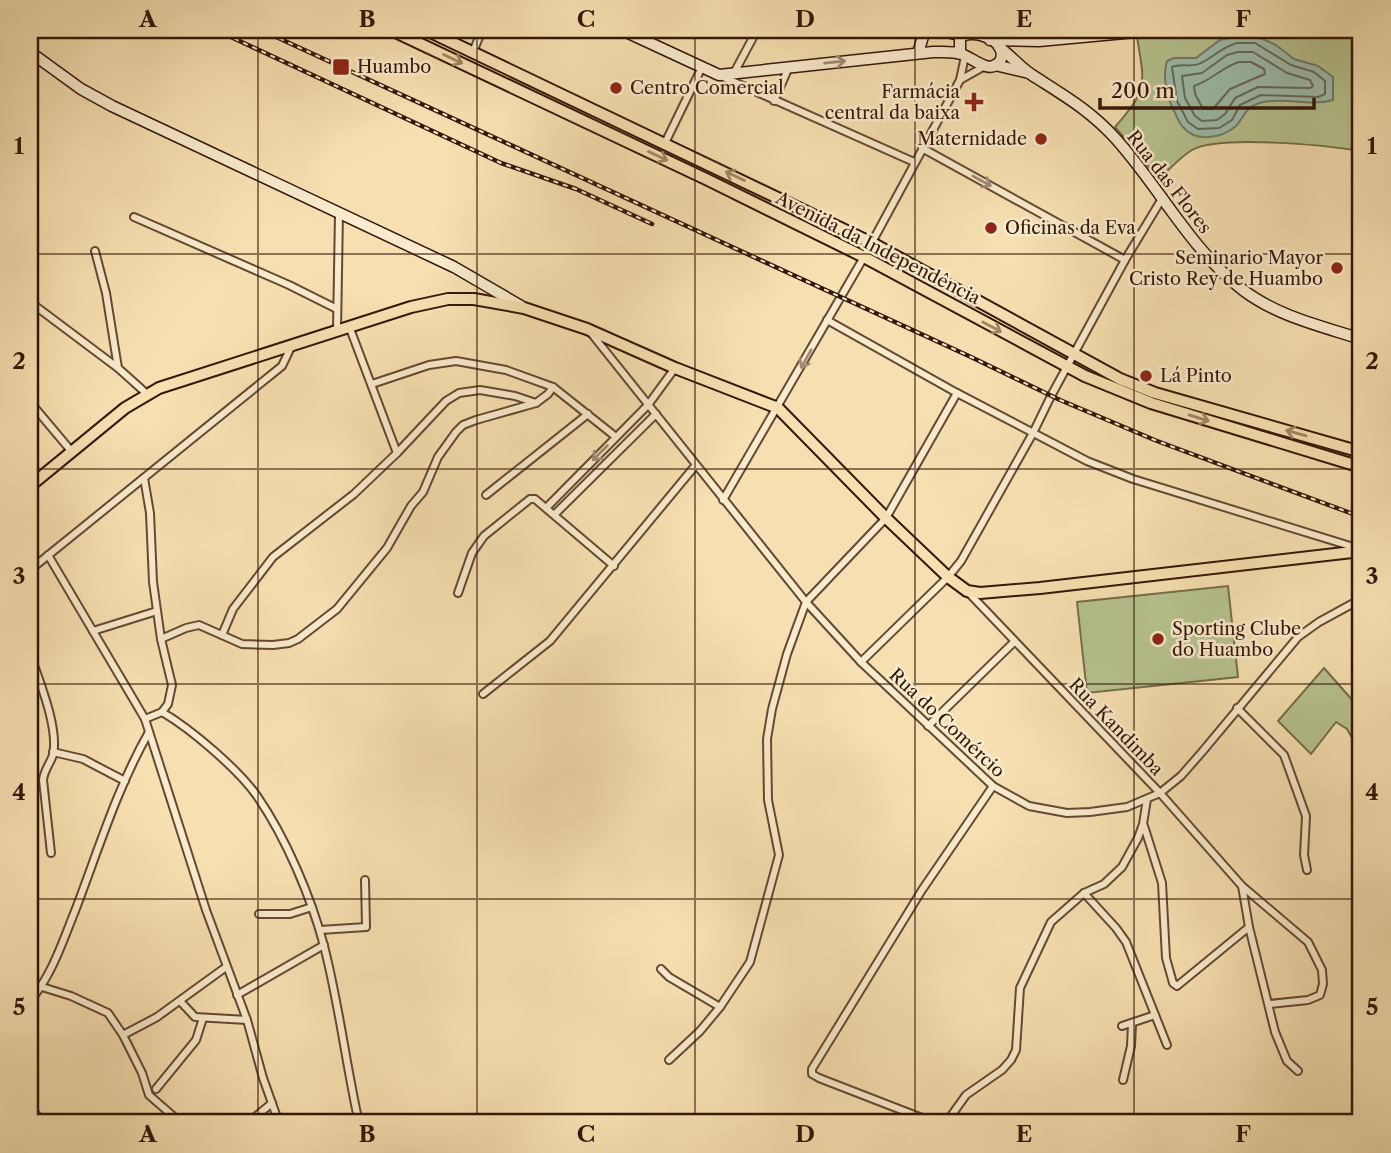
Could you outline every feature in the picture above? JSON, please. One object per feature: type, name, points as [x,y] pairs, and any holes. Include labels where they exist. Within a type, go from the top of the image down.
[{"type":"main road","name":"Avenida da Independência","points":[[391,30],[864,257],[1067,367],[1151,403],[1361,467]]},
{"type":"main road","name":"Avenida da Independência","points":[[426,30],[872,243],[1120,379],[1155,393],[1361,452]]},
{"type":"main road","points":[[568,113],[574,100]]},
{"type":"main road","points":[[766,209],[773,194]]},
{"type":"main road","points":[[778,215],[786,200]]},
{"type":"main road","points":[[962,311],[968,298]]},
{"type":"main road","points":[[30,486],[125,408],[147,394],[178,381],[411,307],[448,299],[474,299],[524,308],[587,329],[675,368],[778,408],[886,518],[947,577],[967,591],[980,593],[1040,589],[1361,550]]},
{"type":"street","points":[[472,52],[482,30]]},
{"type":"street","points":[[622,30],[914,162]]},
{"type":"street","points":[[734,73],[757,30]]},
{"type":"street","points":[[918,53],[925,30]]},
{"type":"street","points":[[937,30],[973,33],[990,40],[1002,51],[997,62]]},
{"type":"street","points":[[990,40],[1039,41],[1077,33],[1157,30]]},
{"type":"street","points":[[723,500],[872,243],[960,80],[963,55],[960,38],[967,33]]},
{"type":"street","points":[[960,80],[1039,41]]},
{"type":"street","points":[[30,52],[81,89],[112,106],[454,267],[524,308]]},
{"type":"street","points":[[719,75],[918,53],[963,55],[997,62]]},
{"type":"street","name":"Rua das Flores","points":[[997,62],[1030,74]]},
{"type":"street","name":"Rua das Flores","points":[[997,62],[1030,74],[1062,92],[1093,116],[1116,139],[1212,261],[1245,291],[1281,312],[1361,339]]},
{"type":"street","points":[[666,143],[702,67]]},
{"type":"street","points":[[774,101],[789,67]]},
{"type":"street","points":[[922,148],[1125,260]]},
{"type":"street","points":[[861,662],[961,561],[1125,260],[1163,197]]},
{"type":"street","points":[[337,330],[339,214]]},
{"type":"street","points":[[134,217],[337,309]]},
{"type":"street","points":[[95,251],[106,293],[118,368]]},
{"type":"street","points":[[30,302],[118,368],[147,394]]},
{"type":"street","points":[[827,320],[957,393],[1087,461],[1133,479],[1361,550]]},
{"type":"street","points":[[349,326],[397,453]]},
{"type":"street","name":"Rua do Comércio","points":[[587,329],[806,602],[861,662],[993,786],[1029,806],[1067,813],[1109,810],[1160,793],[1181,776],[1298,638],[1319,622],[1361,599]]},
{"type":"street","points":[[30,570],[282,366],[292,344]]},
{"type":"street","points":[[372,383],[429,365],[456,361],[506,370],[553,387],[616,437]]},
{"type":"street","points":[[546,508],[648,405],[675,368]]},
{"type":"street","points":[[161,639],[199,625],[242,645],[273,645],[298,639],[337,609],[387,548],[411,506],[423,492],[438,457],[463,425],[536,403],[553,387]]},
{"type":"street","points":[[222,635],[233,609],[273,558],[354,494],[446,401],[459,393],[480,390],[536,403]]},
{"type":"street","points":[[669,1060],[700,1031],[720,1007],[750,962],[779,855],[768,800],[767,739],[787,654],[806,602],[886,518],[957,393]]},
{"type":"street","points":[[30,402],[72,452]]},
{"type":"street","points":[[486,495],[588,414]]},
{"type":"street","points":[[555,514],[656,414]]},
{"type":"street","points":[[483,694],[550,641],[695,466]]},
{"type":"street","points":[[144,478],[150,513],[153,582],[161,639],[172,685],[168,704],[162,712],[145,719]]},
{"type":"street","points":[[458,593],[472,553],[484,536],[530,499],[535,499],[555,514],[614,566]]},
{"type":"street","points":[[48,555],[145,719],[206,910],[247,1020],[279,1123]]},
{"type":"street","name":"Rua Kandimba","points":[[967,591],[1160,793],[1242,886],[1308,942],[1322,970],[1323,984],[1320,995],[1314,999],[1269,1004]]},
{"type":"street","points":[[93,631],[157,611]]},
{"type":"street","points":[[928,726],[1014,642]]},
{"type":"street","points":[[30,654],[52,724],[53,752],[43,773],[51,853]]},
{"type":"street","points":[[1237,708],[1284,755],[1306,817],[1304,855],[1307,870]]},
{"type":"street","points":[[162,712],[217,755],[256,794],[296,870],[324,945],[359,1123]]},
{"type":"street","points":[[30,1001],[42,987],[62,944],[125,781],[149,732]]},
{"type":"street","points":[[53,752],[83,760],[125,781]]},
{"type":"street","points":[[934,1123],[819,1078],[812,1074],[812,1069],[922,890],[993,786]]},
{"type":"street","points":[[946,1123],[966,1095],[1002,1070],[1011,1060],[1016,1050],[1020,988],[1051,922],[1084,893],[1104,884],[1122,867],[1132,853],[1143,824],[1147,799]]},
{"type":"street","points":[[1143,824],[1162,883],[1166,958],[1173,983],[1177,986],[1249,927]]},
{"type":"street","points":[[320,930],[366,928],[365,880]]},
{"type":"street","points":[[1242,886],[1249,927],[1275,1032],[1287,1061],[1298,1071]]},
{"type":"street","points":[[1084,893],[1126,942],[1167,1045]]},
{"type":"street","points":[[259,914],[290,914],[312,907]]},
{"type":"street","points":[[237,995],[324,945]]},
{"type":"street","points":[[123,1035],[180,1001],[226,967]]},
{"type":"street","points":[[661,969],[669,978],[720,1007]]},
{"type":"street","points":[[42,987],[101,1008],[113,1019],[142,1073],[149,1095],[181,1123]]},
{"type":"street","points":[[180,1001],[190,1014],[203,1018],[247,1020]]},
{"type":"street","points":[[1122,1026],[1154,1015]]},
{"type":"street","points":[[156,1088],[196,1040],[203,1018]]},
{"type":"street","points":[[1123,1080],[1131,1046],[1132,1024]]},
{"type":"street","points":[[248,1123],[272,1103]]},
{"type":"street","points":[[30,1107],[43,1123]]},
{"type":"green space","points":[[1211,30],[1361,30],[1361,186],[1358,186],[1359,151],[1248,142],[1206,145],[1192,150],[1159,179],[1115,127],[1133,104],[1141,86],[1142,66],[1137,37]]},
{"type":"green space","name":"Sporting Clube do Huambo","points":[[1228,586],[1238,677],[1087,693],[1077,602]]},
{"type":"green space","points":[[1324,668],[1361,710],[1361,754],[1347,729],[1336,722],[1311,754],[1278,721]]},
{"type":"water","points":[[1236,36],[1256,36],[1276,45],[1294,59],[1318,66],[1333,77],[1333,100],[1316,103],[1263,102],[1248,109],[1236,126],[1217,136],[1202,137],[1188,132],[1179,122],[1168,94],[1165,81],[1167,61],[1174,58],[1196,58],[1220,40]]},
{"type":"waterway","points":[[1216,30],[1220,40]]},
{"type":"railway","points":[[216,30],[501,163],[576,189],[652,224]]},
{"type":"railway","points":[[261,30],[1060,400],[1157,441],[1361,517]]},
{"type":"place","name":"Huambo","points":[[341,67]]},
{"type":"place","name":"Centro Comercial","points":[[616,88]]},
{"type":"place","name":"Farmácia central da baixa","points":[[974,102]]},
{"type":"place","name":"Maternidade","points":[[1041,139]]},
{"type":"place","name":"Oficinas da Eva","points":[[991,228]]},
{"type":"place","name":"Seminario Mayor Cristo Rey de Huambo","points":[[1337,268]]},
{"type":"place","name":"Lá Pinto","points":[[1146,376]]},
{"type":"place","name":"Sporting Clube do Huambo","points":[[1158,639]]}]
